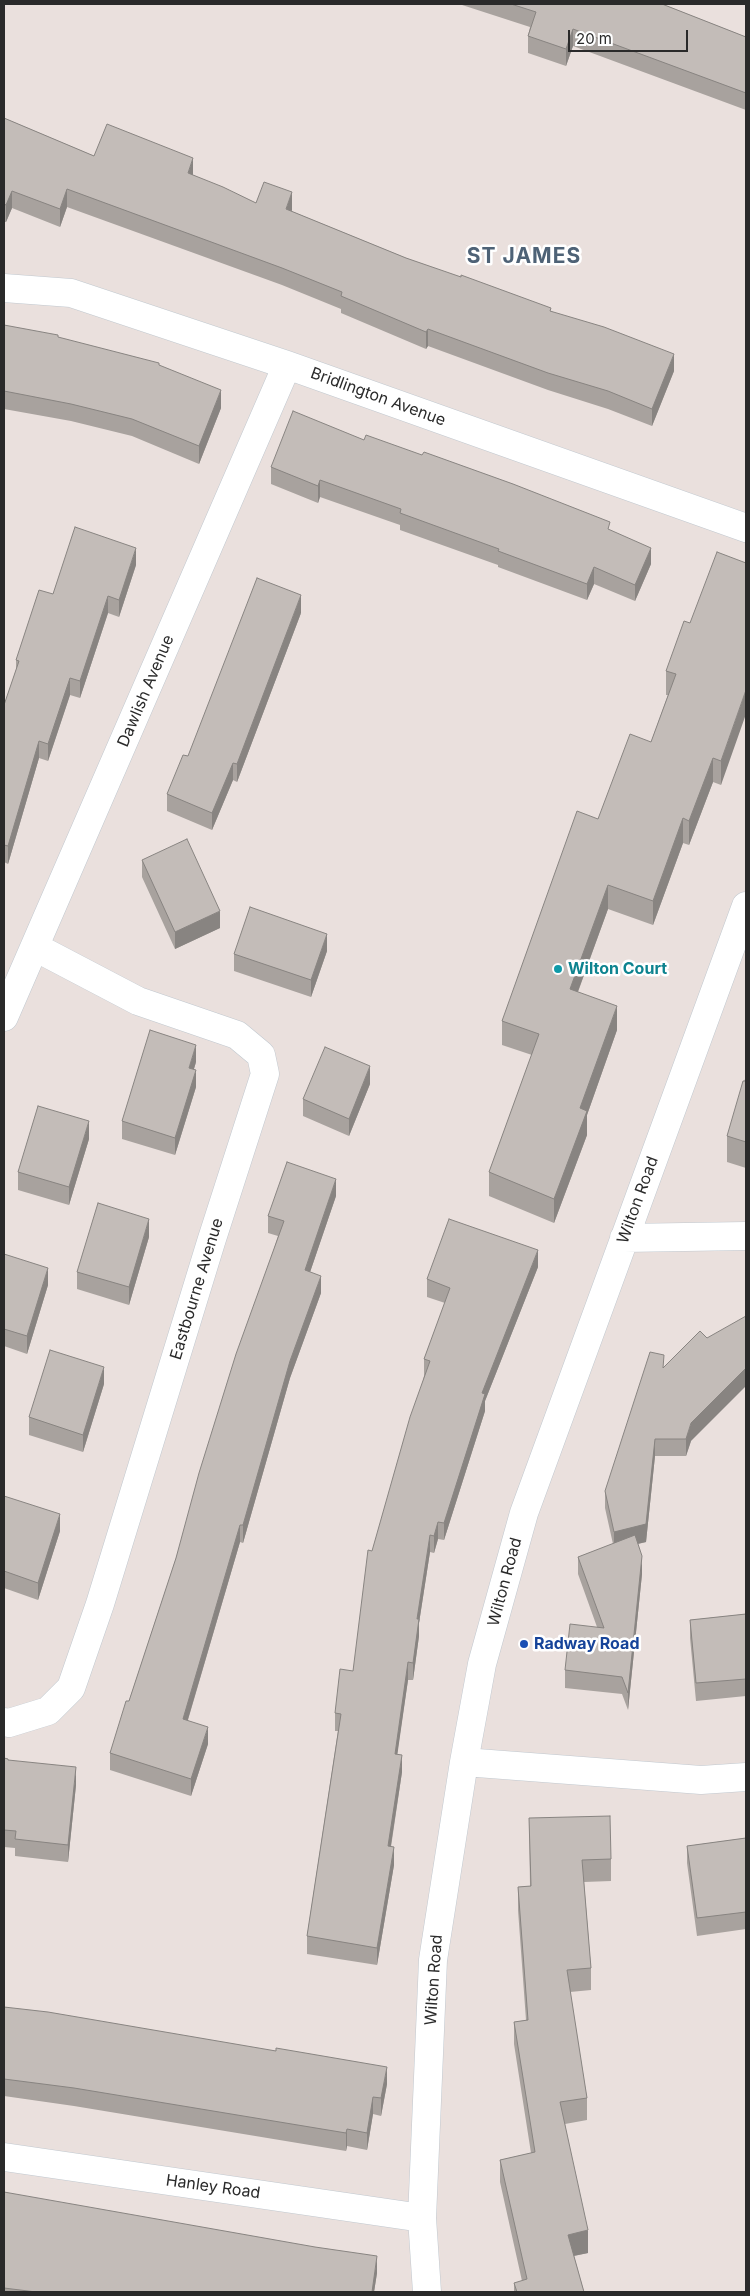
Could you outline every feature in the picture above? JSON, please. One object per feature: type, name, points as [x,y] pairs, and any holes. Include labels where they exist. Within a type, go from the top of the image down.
[{"type":"street","name":"Bridlington Avenue","points":[[4,288],[71,293],[287,365],[746,528]]},
{"type":"street","name":"Dawlish Avenue","points":[[4,1017],[287,365]]},
{"type":"street","name":"Wilton Road","points":[[427,2292],[422,2218],[433,1960],[464,1762],[482,1664],[524,1514],[746,906]]},
{"type":"street","name":"Eastbourne Avenue","points":[[4,1722],[10,1723],[48,1711],[71,1688],[100,1604],[211,1242],[265,1074],[261,1055],[237,1035],[138,1001],[35,947]]},
{"type":"street","points":[[624,1238],[746,1236]]},
{"type":"street","points":[[464,1762],[701,1780],[746,1777]]},
{"type":"street","name":"Hanley Road","points":[[4,2157],[422,2218]]},
{"type":"building","points":[[511,4],[662,4],[746,37],[746,93],[573,29],[566,49],[528,36],[536,12]]},
{"type":"building","points":[[4,118],[94,156],[107,124],[193,158],[188,173],[256,203],[264,182],[292,192],[286,209],[406,258],[461,277],[461,275],[551,308],[550,311],[604,327],[674,354],[652,409],[608,391],[548,373],[428,329],[426,332],[341,296],[342,292],[282,268],[67,189],[60,209],[12,191],[6,205],[4,204]]},
{"type":"building","points":[[4,325],[58,335],[58,337],[159,363],[159,365],[221,390],[199,446],[132,419],[71,404],[4,391]]},
{"type":"building","points":[[293,411],[364,440],[366,435],[422,455],[424,452],[610,522],[608,529],[651,548],[635,585],[594,567],[587,584],[400,513],[401,509],[320,480],[318,486],[271,467]]},
{"type":"building","points":[[75,527],[136,548],[119,600],[108,596],[80,681],[70,678],[48,744],[39,741],[8,846],[4,845],[4,705],[19,661],[16,660],[39,590],[53,594]]},
{"type":"building","points":[[717,552],[746,563],[746,690],[721,761],[713,758],[689,821],[683,818],[653,901],[608,885],[570,989],[617,1006],[580,1108],[587,1111],[554,1199],[489,1172],[539,1034],[502,1021],[577,811],[598,819],[630,734],[651,742],[676,674],[666,671],[684,621],[690,623]]},
{"type":"building","points":[[257,578],[301,595],[237,764],[233,763],[212,813],[167,794],[183,755],[188,756]]},
{"type":"building","points":[[187,839],[220,911],[175,932],[142,860]]},
{"type":"building","points":[[250,907],[327,934],[311,980],[234,954]]},
{"type":"building","points":[[150,1030],[196,1045],[189,1068],[196,1070],[175,1138],[122,1121]]},
{"type":"building","points":[[325,1047],[370,1066],[349,1119],[303,1099]]},
{"type":"building","points":[[746,1077],[746,1142],[727,1136],[743,1081],[745,1081]]},
{"type":"building","points":[[38,1106],[89,1121],[69,1187],[18,1172]]},
{"type":"building","points":[[287,1162],[336,1179],[305,1270],[321,1276],[290,1361],[243,1525],[240,1525],[183,1719],[208,1727],[191,1779],[110,1753],[126,1701],[129,1701],[176,1558],[199,1473],[236,1354],[284,1221],[268,1216]]},
{"type":"building","points":[[98,1203],[149,1219],[129,1287],[77,1272]]},
{"type":"building","points":[[449,1219],[538,1250],[482,1393],[485,1394],[444,1523],[438,1522],[434,1536],[430,1535],[417,1619],[419,1619],[413,1663],[408,1662],[395,1754],[402,1755],[388,1846],[394,1847],[377,1948],[307,1936],[341,1714],[335,1713],[340,1669],[353,1671],[368,1550],[372,1551],[410,1417],[430,1361],[424,1359],[450,1288],[427,1279]]},
{"type":"building","points":[[4,1254],[48,1268],[27,1336],[4,1329]]},
{"type":"building","points":[[746,1316],[746,1368],[691,1423],[686,1439],[655,1439],[646,1524],[614,1532],[605,1491],[650,1352],[664,1355],[663,1368],[700,1331],[707,1338]]},
{"type":"building","points":[[50,1350],[104,1367],[83,1435],[29,1417]]},
{"type":"building","points":[[4,1496],[60,1514],[38,1583],[4,1571]]},
{"type":"building","points":[[635,1535],[642,1556],[628,1693],[622,1677],[565,1670],[570,1624],[604,1628],[578,1557]]},
{"type":"building","points":[[746,1614],[746,1679],[696,1683],[690,1620]]},
{"type":"building","points":[[4,1758],[76,1767],[68,1845],[15,1839],[16,1831],[4,1830]]},
{"type":"building","points":[[610,1816],[611,1859],[582,1860],[591,1968],[567,1970],[587,2098],[560,2102],[588,2230],[568,2235],[584,2292],[517,2292],[514,2283],[527,2279],[500,2160],[535,2152],[514,2022],[528,2020],[518,1887],[531,1886],[529,1818]]},
{"type":"building","points":[[746,1838],[746,1912],[697,1918],[687,1846]]},
{"type":"building","points":[[4,2007],[48,2012],[276,2051],[276,2048],[387,2067],[381,2098],[373,2097],[367,2133],[347,2129],[346,2133],[74,2088],[4,2079]]},
{"type":"building","points":[[4,2192],[315,2247],[377,2256],[372,2292],[36,2292],[4,2288]]},
{"type":"place","name":"Wilton Court","points":[[558,969]]},
{"type":"place","name":"Radway Road","points":[[524,1644]]},
{"type":"district","name":"ST JAMES","points":[[524,257]]}]
